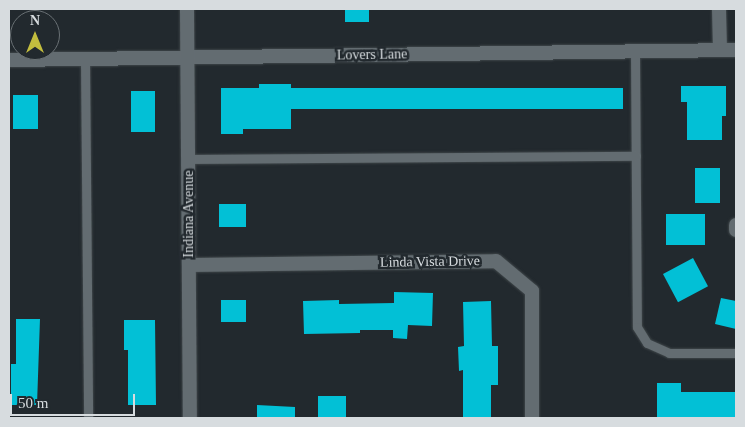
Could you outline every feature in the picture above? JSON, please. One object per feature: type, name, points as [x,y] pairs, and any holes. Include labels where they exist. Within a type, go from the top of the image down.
[{"type":"street","name":"Indiana Avenue","points":[[187,9],[190,418]]},
{"type":"street","points":[[719,9],[720,50]]},
{"type":"street","name":"Lovers Lane","points":[[9,60],[736,50]]},
{"type":"street","points":[[736,225],[736,230]]},
{"type":"street","name":"Linda Vista Drive","points":[[189,265],[496,261],[532,291],[532,418]]},
{"type":"lane","points":[[636,52],[637,327],[647,343],[669,353],[736,353]]},
{"type":"lane","points":[[85,58],[88,418]]},
{"type":"lane","points":[[188,159],[636,156]]},
{"type":"building","points":[[345,9],[369,9],[369,22],[345,22]]},
{"type":"building","points":[[259,84],[291,84],[291,88],[623,88],[623,109],[291,109],[291,129],[243,129],[243,134],[221,134],[221,88],[259,88]]},
{"type":"building","points":[[681,86],[726,86],[726,116],[722,116],[722,140],[687,140],[687,102],[681,102]]},
{"type":"building","points":[[131,91],[155,91],[155,132],[131,132]]},
{"type":"building","points":[[13,95],[38,95],[38,129],[13,129]]},
{"type":"building","points":[[695,168],[720,168],[720,203],[695,203]]},
{"type":"building","points":[[219,204],[246,204],[246,227],[219,227]]},
{"type":"building","points":[[666,214],[705,214],[705,245],[666,245]]},
{"type":"building","points":[[693,258],[708,286],[678,302],[663,274]]},
{"type":"building","points":[[394,292],[433,293],[432,326],[408,325],[407,339],[393,338],[393,330],[360,330],[360,333],[304,334],[303,301],[339,300],[339,304],[394,303]]},
{"type":"building","points":[[721,298],[736,301],[736,329],[715,324]]},
{"type":"building","points":[[221,300],[246,300],[246,322],[221,322]]},
{"type":"building","points":[[491,301],[492,346],[498,346],[498,385],[491,385],[491,418],[463,418],[463,370],[459,371],[458,347],[464,346],[463,302]]},
{"type":"building","points":[[16,319],[40,319],[37,405],[11,405],[11,364],[16,364]]},
{"type":"building","points":[[124,320],[155,320],[156,405],[128,405],[128,350],[124,350]]},
{"type":"building","points":[[657,383],[681,383],[681,392],[736,392],[736,418],[657,418]]},
{"type":"building","points":[[318,396],[346,396],[346,418],[318,418]]},
{"type":"building","points":[[257,405],[295,407],[295,418],[257,418]]}]
